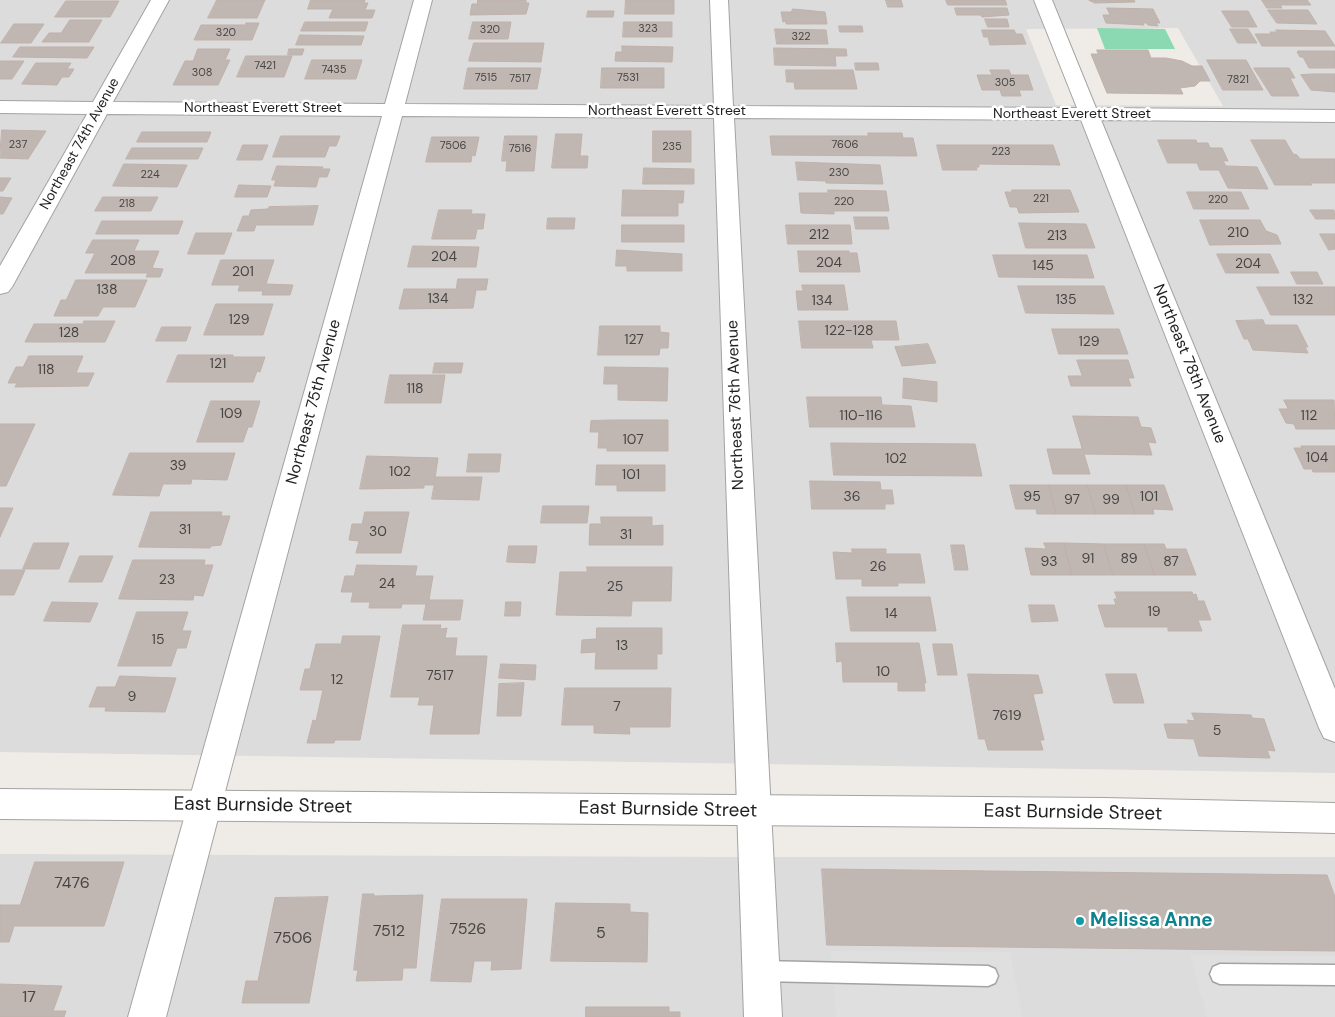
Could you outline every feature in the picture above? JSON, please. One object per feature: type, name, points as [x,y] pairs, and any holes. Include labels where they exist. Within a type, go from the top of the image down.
[{"type":"street","name":"Northeast 74th Avenue","points":[[0,287],[160,0]]},
{"type":"street","name":"Northeast 75th Avenue","points":[[147,1017],[423,0]]},
{"type":"street","name":"Northeast 76th Avenue","points":[[719,0],[763,1017]]},
{"type":"street","name":"Northeast 78th Avenue","points":[[1042,0],[1335,728]]},
{"type":"street","name":"Northeast Everett Street","points":[[0,107],[1335,116]]},
{"type":"street","name":"East Burnside Street","points":[[0,804],[1094,813],[1335,818]]},
{"type":"lane","points":[[761,971],[988,976]]},
{"type":"lane","points":[[1220,974],[1335,975]]},
{"type":"shaded area","points":[[0,0],[1335,0],[1335,773],[0,752]],"holes":[[[1178,28],[1223,106],[1056,105],[1026,29]]]},
{"type":"shaded area","points":[[0,854],[1335,857],[1335,1017],[0,1017]]},
{"type":"shaded area","points":[[831,951],[1010,952],[1022,1017],[836,1017]]},
{"type":"shaded area","points":[[1190,955],[1335,956],[1335,1017],[1207,1017]]},
{"type":"green space","points":[[1097,28],[1165,29],[1175,49],[1105,49]]},
{"type":"building","points":[[217,0],[265,0],[257,18],[208,18]]},
{"type":"building","points":[[311,0],[365,0],[364,3],[368,3],[365,10],[375,10],[372,18],[329,18],[333,9],[308,9]]},
{"type":"building","points":[[478,0],[526,0],[526,3],[529,3],[526,14],[470,15],[472,4],[477,4]]},
{"type":"building","points":[[626,0],[674,0],[674,14],[625,14]]},
{"type":"building","points":[[886,0],[901,0],[903,7],[888,7]]},
{"type":"building","points":[[946,0],[1005,0],[1007,5],[948,5]]},
{"type":"building","points":[[1089,0],[1134,0],[1135,2],[1095,3]]},
{"type":"building","points":[[1262,0],[1307,0],[1311,5],[1280,5],[1282,8],[1267,8]]},
{"type":"building","points":[[66,1],[119,1],[110,17],[55,17]]},
{"type":"building","points":[[955,8],[1007,8],[1009,15],[982,17],[981,15],[957,15]]},
{"type":"building","points":[[1107,8],[1153,9],[1160,23],[1156,23],[1158,26],[1148,25],[1147,23],[1143,23],[1144,25],[1106,23],[1103,15],[1110,15]]},
{"type":"building","points":[[793,9],[825,12],[827,24],[786,24],[786,21],[783,22],[781,12],[791,12]]},
{"type":"building","points":[[1268,10],[1308,10],[1317,24],[1277,23]]},
{"type":"building","points":[[588,11],[614,11],[613,17],[587,17]]},
{"type":"building","points":[[1222,11],[1248,11],[1257,27],[1232,27]]},
{"type":"building","points":[[985,19],[1007,19],[1009,27],[988,27]]},
{"type":"building","points":[[70,20],[102,20],[89,42],[42,42],[49,33],[61,33]]},
{"type":"building","points":[[305,22],[368,22],[365,31],[301,31]]},
{"type":"building","points":[[473,22],[511,22],[508,39],[469,39]]},
{"type":"building","points":[[624,22],[672,22],[672,37],[623,37]]},
{"type":"building","points":[[246,23],[259,23],[252,40],[194,40],[201,25],[246,25]]},
{"type":"building","points":[[14,24],[44,24],[31,43],[1,43]]},
{"type":"building","points":[[839,26],[862,26],[863,32],[840,32]]},
{"type":"building","points":[[775,29],[826,30],[828,44],[777,44]]},
{"type":"building","points":[[1230,29],[1248,29],[1257,43],[1238,43]]},
{"type":"building","points":[[982,30],[1014,30],[1016,34],[1022,34],[1026,44],[990,45],[988,37],[984,37]]},
{"type":"building","points":[[1276,30],[1325,31],[1335,46],[1262,46],[1255,34],[1271,34],[1270,32],[1277,32]]},
{"type":"building","points":[[300,35],[364,36],[361,45],[296,45]]},
{"type":"building","points":[[474,43],[544,43],[541,62],[469,61]]},
{"type":"building","points":[[622,46],[673,47],[672,62],[615,61],[616,52],[622,52]]},
{"type":"building","points":[[20,47],[94,47],[87,58],[13,57]]},
{"type":"building","points":[[774,48],[846,49],[847,56],[835,56],[836,66],[775,65]]},
{"type":"building","points":[[198,49],[230,49],[225,60],[230,60],[218,85],[173,85],[185,61],[193,61]]},
{"type":"building","points":[[289,49],[304,49],[302,55],[288,55]]},
{"type":"building","points":[[1097,50],[1148,50],[1151,58],[1166,58],[1182,61],[1192,66],[1202,66],[1210,81],[1200,81],[1195,86],[1180,88],[1183,94],[1107,93],[1091,54],[1098,54]]},
{"type":"building","points":[[1298,51],[1335,51],[1335,68],[1309,68],[1303,57],[1300,57]]},
{"type":"building","points":[[246,56],[292,56],[284,77],[237,77]]},
{"type":"building","points":[[312,60],[362,60],[356,79],[305,79]]},
{"type":"building","points":[[1207,60],[1246,60],[1263,90],[1223,90]]},
{"type":"building","points":[[0,61],[24,61],[12,79],[0,79]]},
{"type":"building","points":[[36,63],[71,63],[67,69],[74,69],[69,77],[62,77],[57,85],[22,84]]},
{"type":"building","points":[[855,63],[878,63],[879,70],[856,70]]},
{"type":"building","points":[[468,68],[541,68],[537,89],[464,89]]},
{"type":"building","points":[[602,68],[664,68],[664,88],[601,88]]},
{"type":"building","points":[[1254,68],[1289,68],[1295,78],[1290,78],[1299,96],[1272,96]]},
{"type":"building","points":[[786,70],[853,70],[857,89],[795,89],[794,82],[787,82]]},
{"type":"building","points":[[990,70],[1009,70],[1011,75],[1028,75],[1033,90],[1019,90],[1021,96],[1002,96],[1000,90],[982,90],[977,75],[992,75]]},
{"type":"building","points":[[1335,74],[1335,92],[1311,90],[1301,75]]},
{"type":"building","points":[[2,130],[46,131],[28,159],[0,158]]},
{"type":"building","points":[[653,131],[691,131],[691,162],[653,162]]},
{"type":"building","points":[[142,132],[211,132],[207,142],[137,142]]},
{"type":"building","points":[[868,133],[902,133],[903,138],[913,138],[917,156],[772,155],[770,136],[868,136]]},
{"type":"building","points":[[556,134],[582,134],[580,156],[588,156],[587,168],[552,168]]},
{"type":"building","points":[[281,136],[340,136],[336,146],[329,146],[325,157],[273,157]]},
{"type":"building","points":[[505,136],[537,136],[534,171],[506,171],[507,161],[502,161]]},
{"type":"building","points":[[432,137],[479,137],[475,156],[472,155],[471,162],[426,162]]},
{"type":"building","points":[[1158,140],[1196,140],[1197,143],[1208,143],[1210,148],[1222,148],[1228,161],[1223,161],[1226,166],[1257,167],[1268,189],[1228,188],[1219,170],[1200,170],[1197,163],[1168,163]]},
{"type":"building","points":[[1251,140],[1285,140],[1293,154],[1297,155],[1300,159],[1335,159],[1335,183],[1275,185]]},
{"type":"building","points":[[243,145],[268,145],[262,160],[237,160]]},
{"type":"building","points":[[937,145],[1053,145],[1060,165],[979,164],[979,167],[976,167],[977,170],[943,170]]},
{"type":"building","points":[[132,148],[203,148],[198,159],[126,159]]},
{"type":"building","points":[[796,162],[880,165],[883,184],[826,183],[826,181],[798,180]]},
{"type":"building","points":[[124,164],[187,165],[177,187],[113,186]]},
{"type":"building","points":[[277,166],[323,167],[322,169],[330,169],[327,177],[319,177],[316,187],[274,186],[276,180],[272,180]]},
{"type":"building","points":[[644,168],[694,169],[694,184],[643,184]]},
{"type":"building","points":[[0,178],[11,178],[3,191],[0,191]]},
{"type":"building","points":[[239,185],[271,186],[267,197],[235,197]]},
{"type":"building","points":[[623,190],[684,191],[683,203],[678,203],[678,216],[622,216]]},
{"type":"building","points":[[828,190],[886,191],[889,211],[834,211],[834,214],[801,213],[799,193],[828,193]]},
{"type":"building","points":[[1012,190],[1070,190],[1079,212],[1019,213],[1017,207],[1010,207],[1005,192],[1012,192]]},
{"type":"building","points":[[1187,192],[1241,192],[1249,209],[1194,209]]},
{"type":"building","points":[[0,197],[12,198],[3,214],[0,214]]},
{"type":"building","points":[[103,197],[158,197],[151,211],[95,211]]},
{"type":"building","points":[[318,206],[313,225],[256,225],[254,231],[237,231],[243,216],[249,216],[251,210],[268,209],[269,207]]},
{"type":"building","points":[[439,210],[472,210],[471,214],[485,214],[483,229],[477,229],[475,239],[432,239]]},
{"type":"building","points":[[1310,210],[1334,210],[1335,219],[1316,219]]},
{"type":"building","points":[[854,217],[887,217],[889,229],[856,229]]},
{"type":"building","points":[[548,218],[575,218],[574,229],[547,229]]},
{"type":"building","points":[[1200,220],[1260,220],[1266,231],[1277,235],[1281,244],[1210,245]]},
{"type":"building","points":[[102,221],[183,221],[178,234],[96,234]]},
{"type":"building","points":[[1019,223],[1086,224],[1095,248],[1026,248]]},
{"type":"building","points":[[622,225],[684,225],[684,242],[622,242]]},
{"type":"building","points":[[786,225],[850,225],[852,244],[788,244]]},
{"type":"building","points":[[196,233],[232,233],[224,254],[188,254]]},
{"type":"building","points":[[1320,234],[1335,234],[1335,249],[1329,250]]},
{"type":"building","points":[[93,240],[139,240],[134,251],[159,251],[152,268],[163,269],[160,277],[146,277],[148,273],[85,273],[95,253],[86,253]]},
{"type":"building","points":[[413,246],[479,247],[476,267],[408,267]]},
{"type":"building","points":[[617,250],[682,254],[682,271],[627,271],[627,266],[616,266]]},
{"type":"building","points":[[798,251],[849,251],[849,253],[857,253],[860,272],[800,272]]},
{"type":"building","points":[[1217,254],[1270,254],[1279,273],[1226,273]]},
{"type":"building","points":[[993,255],[1087,255],[1094,278],[999,277]]},
{"type":"building","points":[[221,260],[274,260],[266,284],[293,285],[290,295],[262,295],[263,291],[238,291],[240,285],[212,285]]},
{"type":"building","points":[[1291,272],[1317,272],[1323,284],[1297,284]]},
{"type":"building","points":[[458,279],[488,279],[486,290],[476,290],[473,308],[399,309],[404,289],[456,289]]},
{"type":"building","points":[[76,280],[147,280],[135,307],[103,307],[98,316],[54,316],[61,300],[66,300]]},
{"type":"building","points":[[802,285],[844,285],[848,310],[798,310],[796,291],[803,291]]},
{"type":"building","points":[[1018,286],[1104,286],[1114,314],[1026,313]]},
{"type":"building","points":[[1257,287],[1335,287],[1335,315],[1271,315]]},
{"type":"building","points":[[216,304],[273,304],[263,335],[204,335]]},
{"type":"building","points":[[1263,320],[1265,325],[1297,325],[1308,347],[1305,347],[1308,353],[1253,350],[1248,339],[1244,339],[1236,321]]},
{"type":"building","points":[[84,321],[115,321],[105,342],[25,342],[34,324],[83,324]]},
{"type":"building","points":[[799,321],[896,321],[899,340],[871,340],[873,348],[802,348]]},
{"type":"building","points":[[600,326],[660,326],[660,332],[669,333],[668,348],[660,348],[659,355],[598,355]]},
{"type":"building","points":[[162,327],[191,327],[186,341],[156,341]]},
{"type":"building","points":[[1052,329],[1119,329],[1128,354],[1059,354]]},
{"type":"building","points":[[928,344],[936,363],[902,366],[895,347]]},
{"type":"building","points":[[178,355],[265,357],[260,372],[257,371],[253,382],[167,382]]},
{"type":"building","points":[[29,356],[83,356],[76,373],[94,373],[88,386],[15,387],[17,383],[8,383],[16,367],[23,367]]},
{"type":"building","points":[[1077,360],[1128,360],[1134,378],[1128,378],[1131,386],[1071,386],[1068,376],[1082,376]]},
{"type":"building","points":[[435,363],[463,363],[461,373],[433,373]]},
{"type":"building","points":[[605,367],[668,368],[667,401],[618,400],[618,384],[604,384]]},
{"type":"building","points":[[390,375],[445,375],[441,403],[385,403]]},
{"type":"building","points":[[904,378],[937,382],[937,402],[903,398]]},
{"type":"building","points":[[807,397],[881,397],[882,405],[911,406],[915,427],[810,427]]},
{"type":"building","points":[[1284,400],[1334,400],[1335,429],[1296,429],[1294,424],[1286,423],[1279,409],[1288,409]]},
{"type":"building","points":[[211,401],[260,401],[252,427],[248,427],[243,442],[197,442]]},
{"type":"building","points":[[1073,416],[1138,417],[1141,427],[1151,428],[1156,443],[1148,442],[1152,455],[1084,454],[1090,474],[1053,474],[1047,449],[1082,449]]},
{"type":"building","points":[[668,420],[668,451],[607,451],[607,448],[598,448],[599,432],[590,432],[591,421]]},
{"type":"building","points":[[0,424],[35,424],[6,486],[0,486]]},
{"type":"building","points":[[831,443],[975,444],[982,476],[834,475]]},
{"type":"building","points":[[1301,446],[1335,446],[1335,472],[1313,472],[1312,469],[1304,469],[1294,448],[1302,448]]},
{"type":"building","points":[[130,453],[235,453],[227,480],[192,479],[191,484],[163,484],[159,496],[113,495]]},
{"type":"building","points":[[469,454],[501,454],[499,472],[467,472]]},
{"type":"building","points":[[367,456],[438,458],[434,485],[424,485],[424,488],[360,489]]},
{"type":"building","points":[[597,465],[665,465],[665,491],[617,491],[617,485],[596,485]]},
{"type":"building","points":[[436,477],[482,477],[479,500],[432,499]]},
{"type":"building","points":[[810,481],[880,482],[881,490],[892,490],[894,504],[885,504],[885,509],[812,509]]},
{"type":"building","points":[[1010,485],[1049,485],[1056,514],[1037,514],[1036,509],[1016,509]]},
{"type":"building","points":[[1049,485],[1087,485],[1096,514],[1056,514]]},
{"type":"building","points":[[1087,485],[1126,485],[1135,514],[1096,514]]},
{"type":"building","points":[[1126,485],[1164,485],[1173,510],[1153,509],[1154,514],[1135,514]]},
{"type":"building","points":[[543,506],[589,506],[587,523],[541,523]]},
{"type":"building","points":[[0,508],[13,508],[0,537]]},
{"type":"building","points":[[151,512],[222,512],[221,516],[230,516],[221,545],[211,546],[210,548],[139,547]]},
{"type":"building","points":[[365,512],[409,512],[401,553],[356,553],[359,541],[349,540],[352,524],[362,524]]},
{"type":"building","points":[[601,517],[652,517],[652,526],[663,525],[663,545],[589,545],[590,524],[601,524]]},
{"type":"building","points":[[34,543],[69,543],[59,569],[23,569]]},
{"type":"building","points":[[1044,543],[1064,543],[1072,575],[1031,575],[1025,548],[1046,549]]},
{"type":"building","points":[[1064,543],[1104,544],[1113,575],[1072,575]]},
{"type":"building","points":[[1104,544],[1144,544],[1155,575],[1113,575]]},
{"type":"building","points":[[1144,544],[1164,544],[1166,549],[1186,549],[1196,575],[1155,575]]},
{"type":"building","points":[[951,545],[964,545],[968,570],[955,570]]},
{"type":"building","points":[[509,546],[537,546],[535,563],[507,562]]},
{"type":"building","points":[[852,549],[886,549],[886,554],[920,554],[925,583],[898,583],[898,586],[862,586],[862,579],[836,579],[833,552],[852,553]]},
{"type":"building","points":[[80,556],[113,556],[102,582],[69,582]]},
{"type":"building","points":[[133,560],[205,560],[204,565],[213,565],[203,596],[194,595],[193,600],[119,599]]},
{"type":"building","points":[[357,565],[417,566],[415,576],[433,576],[429,600],[463,600],[460,620],[423,620],[426,604],[402,604],[401,608],[369,608],[370,602],[351,602],[353,592],[341,592],[345,576],[354,576]]},
{"type":"building","points":[[587,567],[672,567],[671,601],[632,601],[631,616],[556,615],[560,572],[587,572]]},
{"type":"building","points":[[0,570],[25,570],[14,595],[0,595]]},
{"type":"building","points":[[1115,592],[1192,592],[1193,595],[1196,594],[1198,601],[1204,601],[1211,620],[1198,620],[1202,631],[1168,631],[1168,627],[1105,627],[1098,605],[1116,605],[1114,599],[1117,599]]},
{"type":"building","points":[[847,597],[930,597],[936,631],[851,631]]},
{"type":"building","points":[[52,602],[98,603],[90,622],[44,621]]},
{"type":"building","points":[[506,602],[521,602],[520,616],[505,616]]},
{"type":"building","points":[[1029,605],[1054,605],[1058,621],[1032,622]]},
{"type":"building","points":[[137,612],[188,612],[182,631],[191,631],[186,648],[177,648],[171,666],[118,666]]},
{"type":"building","points":[[403,625],[441,625],[440,629],[447,628],[445,638],[457,638],[455,656],[487,656],[479,734],[430,734],[434,705],[418,705],[420,697],[391,697]]},
{"type":"building","points":[[597,628],[662,628],[662,654],[657,654],[657,669],[595,669],[596,652],[581,653],[582,640],[596,639]]},
{"type":"building","points":[[343,636],[380,636],[360,740],[335,740],[334,743],[307,743],[313,720],[316,721],[323,690],[300,690],[305,669],[310,669],[316,644],[341,644]]},
{"type":"building","points":[[836,643],[919,643],[926,683],[924,683],[925,691],[898,691],[898,682],[843,682],[842,661],[837,662]]},
{"type":"building","points":[[933,644],[952,644],[957,675],[938,675]]},
{"type":"building","points":[[501,664],[536,665],[535,680],[499,678]]},
{"type":"building","points":[[968,674],[1038,675],[1043,693],[1033,694],[1044,740],[1040,740],[1043,750],[988,750],[985,739],[979,739]]},
{"type":"building","points":[[1106,674],[1136,674],[1144,703],[1114,703]]},
{"type":"building","points":[[120,676],[176,678],[165,712],[105,711],[106,707],[89,707],[97,687],[115,687]]},
{"type":"building","points":[[524,683],[521,716],[497,716],[499,684]]},
{"type":"building","points":[[565,688],[671,688],[670,727],[629,727],[630,734],[594,733],[594,725],[562,725]]},
{"type":"building","points":[[1192,713],[1251,715],[1252,718],[1264,719],[1275,751],[1267,750],[1270,758],[1199,756],[1194,739],[1168,738],[1164,724],[1189,724],[1187,720],[1195,721]]},
{"type":"building","points":[[35,862],[124,862],[104,926],[14,926],[9,942],[0,942],[0,905],[20,905]]},
{"type":"building","name":"Melissa Anne","points":[[822,869],[1327,875],[1335,897],[1335,951],[827,945]]},
{"type":"building","points":[[363,894],[374,894],[374,896],[423,895],[416,968],[403,968],[402,980],[356,981],[358,970],[354,970]]},
{"type":"building","points":[[328,897],[309,1003],[242,1003],[246,981],[258,981],[275,898]]},
{"type":"building","points":[[442,899],[527,899],[521,969],[491,970],[492,961],[474,961],[471,982],[431,981]]},
{"type":"building","points":[[556,903],[630,904],[630,912],[648,913],[647,962],[551,961]]},
{"type":"building","points":[[0,984],[62,986],[53,1011],[66,1011],[64,1017],[0,1017]]},
{"type":"building","points":[[586,1007],[669,1007],[669,1012],[680,1012],[680,1017],[586,1017]]},
{"type":"place","name":"Melissa Anne","points":[[1080,921]]}]
